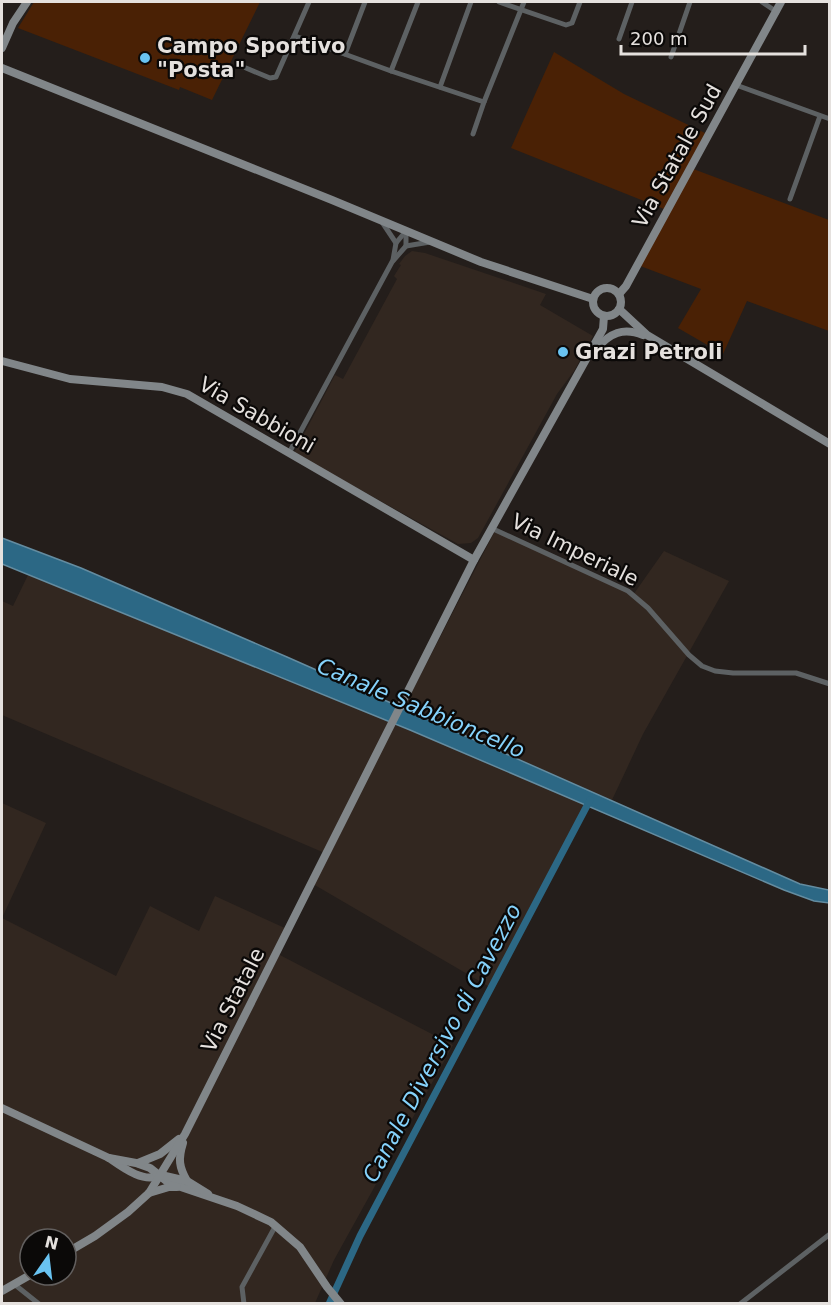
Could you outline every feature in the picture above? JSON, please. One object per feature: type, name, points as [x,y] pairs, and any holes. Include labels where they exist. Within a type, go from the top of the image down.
[{"type":"main road","points":[[2,48],[13,23],[27,2]]},
{"type":"main road","name":"Via Statale Sud","points":[[619,294],[626,286],[781,2]]},
{"type":"main road","points":[[2,68],[481,262],[593,299]]},
{"type":"main road","points":[[603,288],[610,288],[619,294],[621,303],[613,315],[604,316],[595,310],[593,299],[596,292],[603,288]]},
{"type":"main road","points":[[619,309],[647,335],[830,444]]},
{"type":"main road","points":[[583,364],[603,329],[604,316]]},
{"type":"main road","points":[[583,364],[602,342],[616,333],[627,331],[647,335]]},
{"type":"main road","name":"Via Sabbioni","points":[[2,361],[70,380],[152,386],[195,398],[474,560]]},
{"type":"main road","name":"Via Statale","points":[[78,1246],[120,1218],[149,1193],[185,1134],[474,560],[583,364]]},
{"type":"main road","points":[[2,1108],[147,1178],[160,1174]]},
{"type":"main road","points":[[136,1163],[160,1154],[185,1134]]},
{"type":"main road","points":[[184,1184],[179,1167],[179,1156],[185,1134]]},
{"type":"main road","points":[[109,1158],[136,1163],[160,1174],[169,1183],[184,1184],[276,1225],[300,1247],[341,1304]]},
{"type":"main road","points":[[147,1178],[150,1184],[149,1193],[184,1184]]},
{"type":"main road","points":[[2,1291],[18,1282]]},
{"type":"street","points":[[246,68],[270,78],[276,77],[309,2]]},
{"type":"street","points":[[345,54],[365,2]]},
{"type":"street","points":[[391,71],[418,2]]},
{"type":"street","points":[[440,87],[471,2]]},
{"type":"street","points":[[499,2],[564,25],[573,21],[580,2]]},
{"type":"street","points":[[473,134],[524,2]]},
{"type":"street","points":[[619,39],[632,2]]},
{"type":"street","points":[[670,57],[690,2]]},
{"type":"street","points":[[762,2],[777,12]]},
{"type":"street","points":[[295,36],[484,102]]},
{"type":"street","points":[[736,86],[830,119]]},
{"type":"street","points":[[790,199],[820,116]]},
{"type":"street","points":[[381,221],[396,243]]},
{"type":"street","points":[[392,262],[396,243],[406,231]]},
{"type":"street","points":[[406,231],[406,246]]},
{"type":"street","points":[[289,453],[392,262],[406,246],[431,242]]},
{"type":"street","name":"Via Imperiale","points":[[492,528],[628,591],[648,608],[689,655],[702,666],[733,673],[796,673],[830,684]]},
{"type":"street","points":[[244,1304],[242,1287],[276,1225]]},
{"type":"street","points":[[740,1304],[830,1234]]},
{"type":"street","points":[[14,1284],[39,1304]]},
{"type":"shaded area","name":"Campo Sportivo \"Posta\"","points":[[34,2],[260,2],[212,100],[180,87],[179,90],[18,28]]},
{"type":"shaded area","points":[[554,52],[624,94],[705,133],[688,167],[829,220],[829,331],[747,301],[723,354],[678,328],[701,289],[635,264],[664,209],[511,148]]},
{"type":"shaded area","points":[[412,251],[425,253],[546,294],[540,305],[593,336],[574,371],[557,394],[478,538],[471,543],[458,544],[294,453],[335,375],[343,379],[397,279],[394,276],[401,265],[399,264]]},
{"type":"shaded area","points":[[496,529],[633,595],[664,551],[729,581],[643,734],[612,800],[403,709]]},
{"type":"shaded area","points":[[28,575],[586,804],[493,989],[313,884],[327,854],[2,715],[2,601],[13,606]]},
{"type":"shaded area","points":[[2,803],[46,823],[2,918]]},
{"type":"shaded area","points":[[215,896],[287,929],[276,953],[453,1045],[334,1260],[315,1303],[2,1303],[2,918],[116,976],[150,906],[199,931]]},
{"type":"water","points":[[2,538],[81,568],[287,657],[800,884],[829,890],[829,903],[814,901],[784,890],[410,730],[2,564]]},
{"type":"waterway","name":"Canale Diversivo di Cavezzo","points":[[329,1304],[360,1236],[590,800]]},
{"type":"place","name":"Campo Sportivo \"Posta\"","points":[[145,58]]},
{"type":"place","name":"Grazi Petroli","points":[[563,352]]},
{"type":"water label","name":"Canale Sabbioncello","points":[[421,708]]}]
